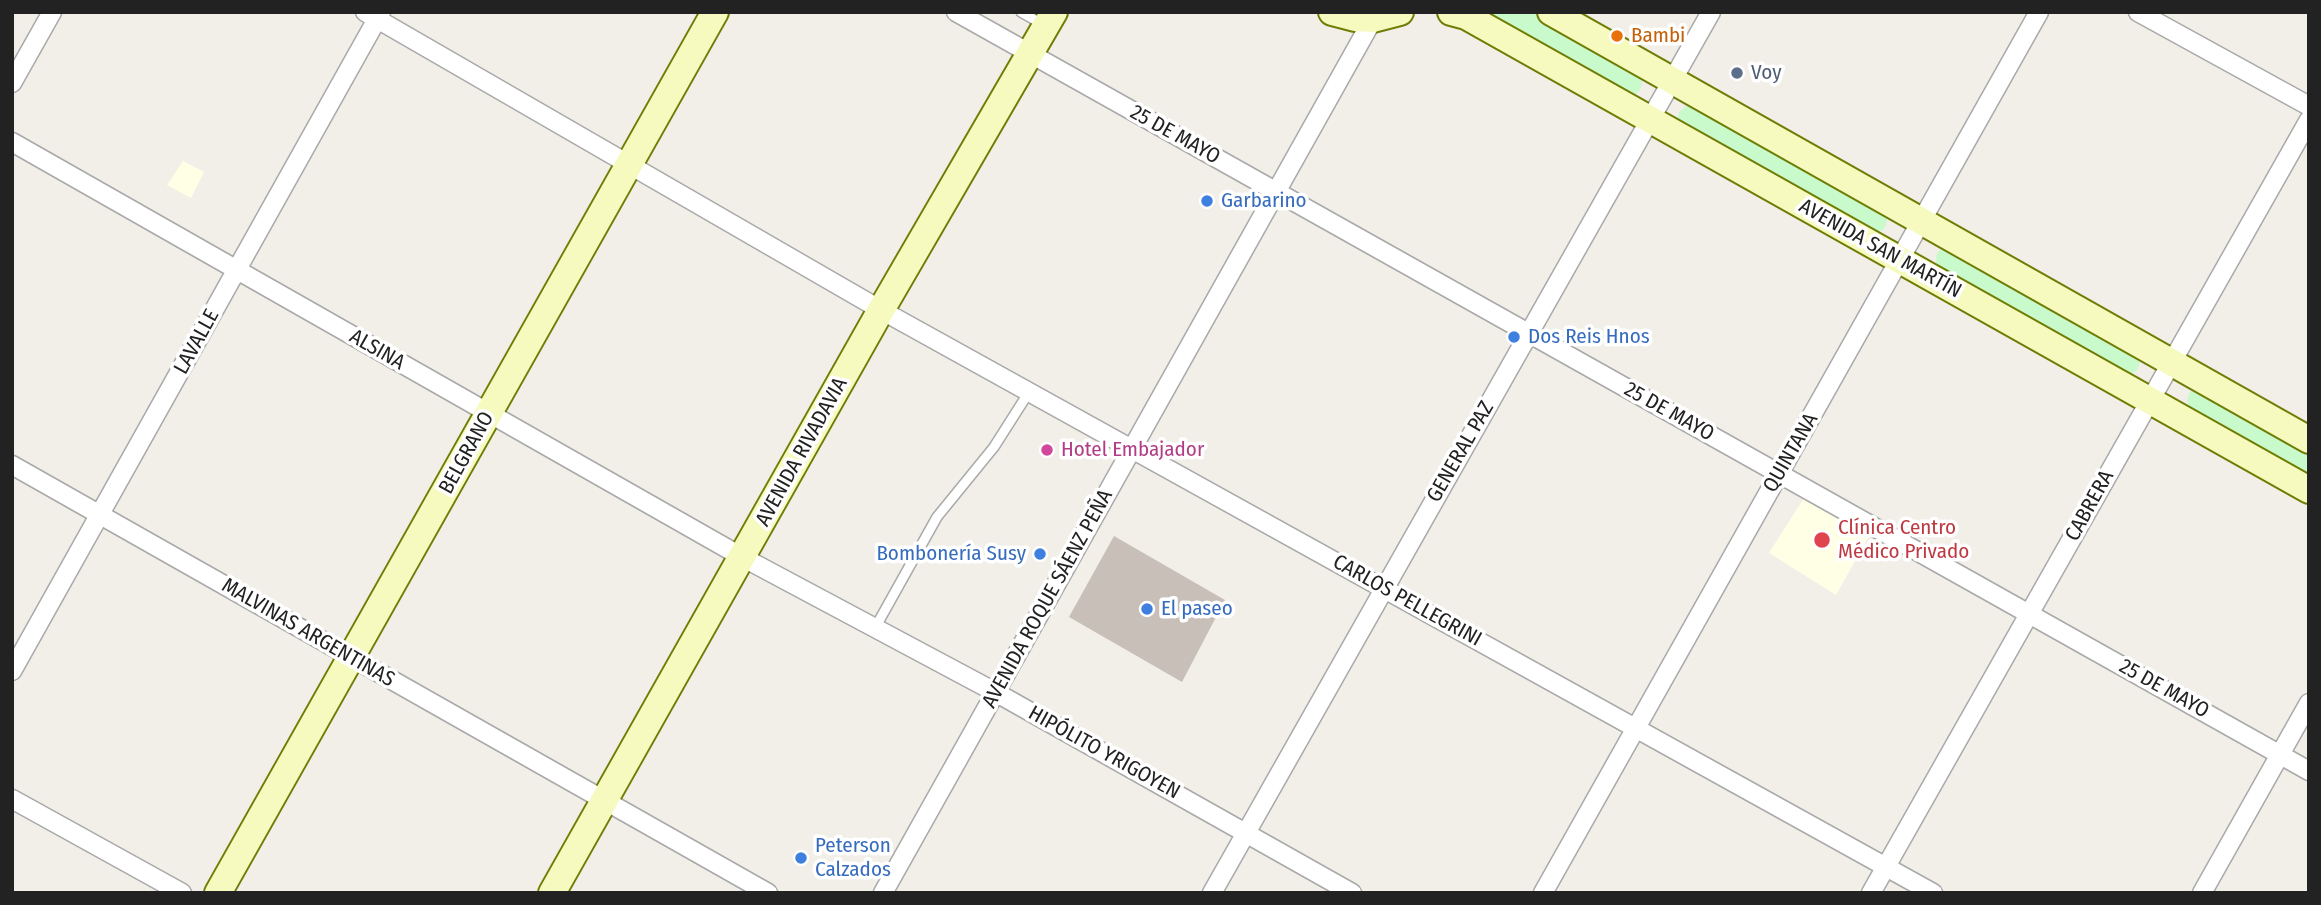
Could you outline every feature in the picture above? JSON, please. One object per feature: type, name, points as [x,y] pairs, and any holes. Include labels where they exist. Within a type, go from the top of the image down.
[{"type":"main road","name":"BELGRANO","points":[[218,893],[715,12]]},
{"type":"main road","points":[[1332,12],[1355,18],[1400,12]]},
{"type":"main road","name":"AVENIDA SAN MARTÍN","points":[[1451,12],[1465,16],[2309,490]]},
{"type":"main road","name":"AVENIDA SAN MARTÍN","points":[[1551,12],[2309,440]]},
{"type":"main road","name":"AVENIDA RIVADAVIA","points":[[552,893],[881,310],[1050,19]]},
{"type":"street","points":[[12,83],[52,12]]},
{"type":"street","name":"25 DE MAYO","points":[[956,12],[2309,771]]},
{"type":"street","name":"GENERAL PAZ","points":[[1212,893],[1711,12]]},
{"type":"street","name":"QUINTANA","points":[[1543,893],[2039,12]]},
{"type":"street","points":[[2138,12],[2309,106]]},
{"type":"street","name":"CARLOS PELLEGRINI","points":[[374,14],[628,166],[881,310],[1933,893]]},
{"type":"street","name":"LAVALLE","points":[[12,671],[237,270],[374,14]]},
{"type":"street","name":"AVENIDA ROQUE SÁENZ PEÑA","points":[[883,893],[1276,192],[1371,15]]},
{"type":"street","name":"CABRERA","points":[[1871,893],[2309,120]]},
{"type":"street","name":"ALSINA","points":[[12,142],[742,557]]},
{"type":"street","name":"MALVINAS ARGENTINAS","points":[[12,465],[768,893]]},
{"type":"street","name":"HIPÓLITO YRIGOYEN","points":[[742,557],[995,692],[1352,893]]},
{"type":"street","points":[[2202,893],[2309,704]]},
{"type":"street","points":[[12,799],[182,893]]},
{"type":"lane","points":[[1021,12],[1050,19]]},
{"type":"lane","points":[[875,628],[937,517],[993,447],[1029,392]]},
{"type":"shaded area","points":[[183,161],[204,172],[191,198],[167,185]]},
{"type":"shaded area","name":"Clínica Centro Médico Privado","points":[[1809,490],[1874,527],[1836,595],[1769,553]]},
{"type":"green space","points":[[1479,12],[1532,12],[1635,71],[1642,84],[1640,90],[1634,95]]},
{"type":"green space","points":[[1687,105],[1696,107],[1886,215],[1884,229],[1876,234],[1677,121],[1679,112]]},
{"type":"green space","points":[[1943,247],[2136,352],[2140,361],[2138,369],[2130,375],[1937,269],[1937,253]]},
{"type":"green space","points":[[2197,387],[2309,447],[2309,477],[2190,409],[2187,400],[2190,392]]},
{"type":"building","name":"El paseo","points":[[1114,536],[1225,600],[1182,682],[1069,617]]},
{"type":"place","name":"Bambi","points":[[1617,36]]},
{"type":"place","name":"Voy","points":[[1737,73]]},
{"type":"place","name":"Garbarino","points":[[1207,201]]},
{"type":"place","name":"Dos Reis Hnos","points":[[1514,337]]},
{"type":"place","name":"Hotel Embajador","points":[[1047,450]]},
{"type":"place","name":"Clínica Centro Médico Privado","points":[[1822,540]]},
{"type":"place","name":"Bombonería Susy","points":[[1040,554]]},
{"type":"place","name":"El paseo","points":[[1147,609]]},
{"type":"place","name":"Peterson Calzados","points":[[801,858]]}]
